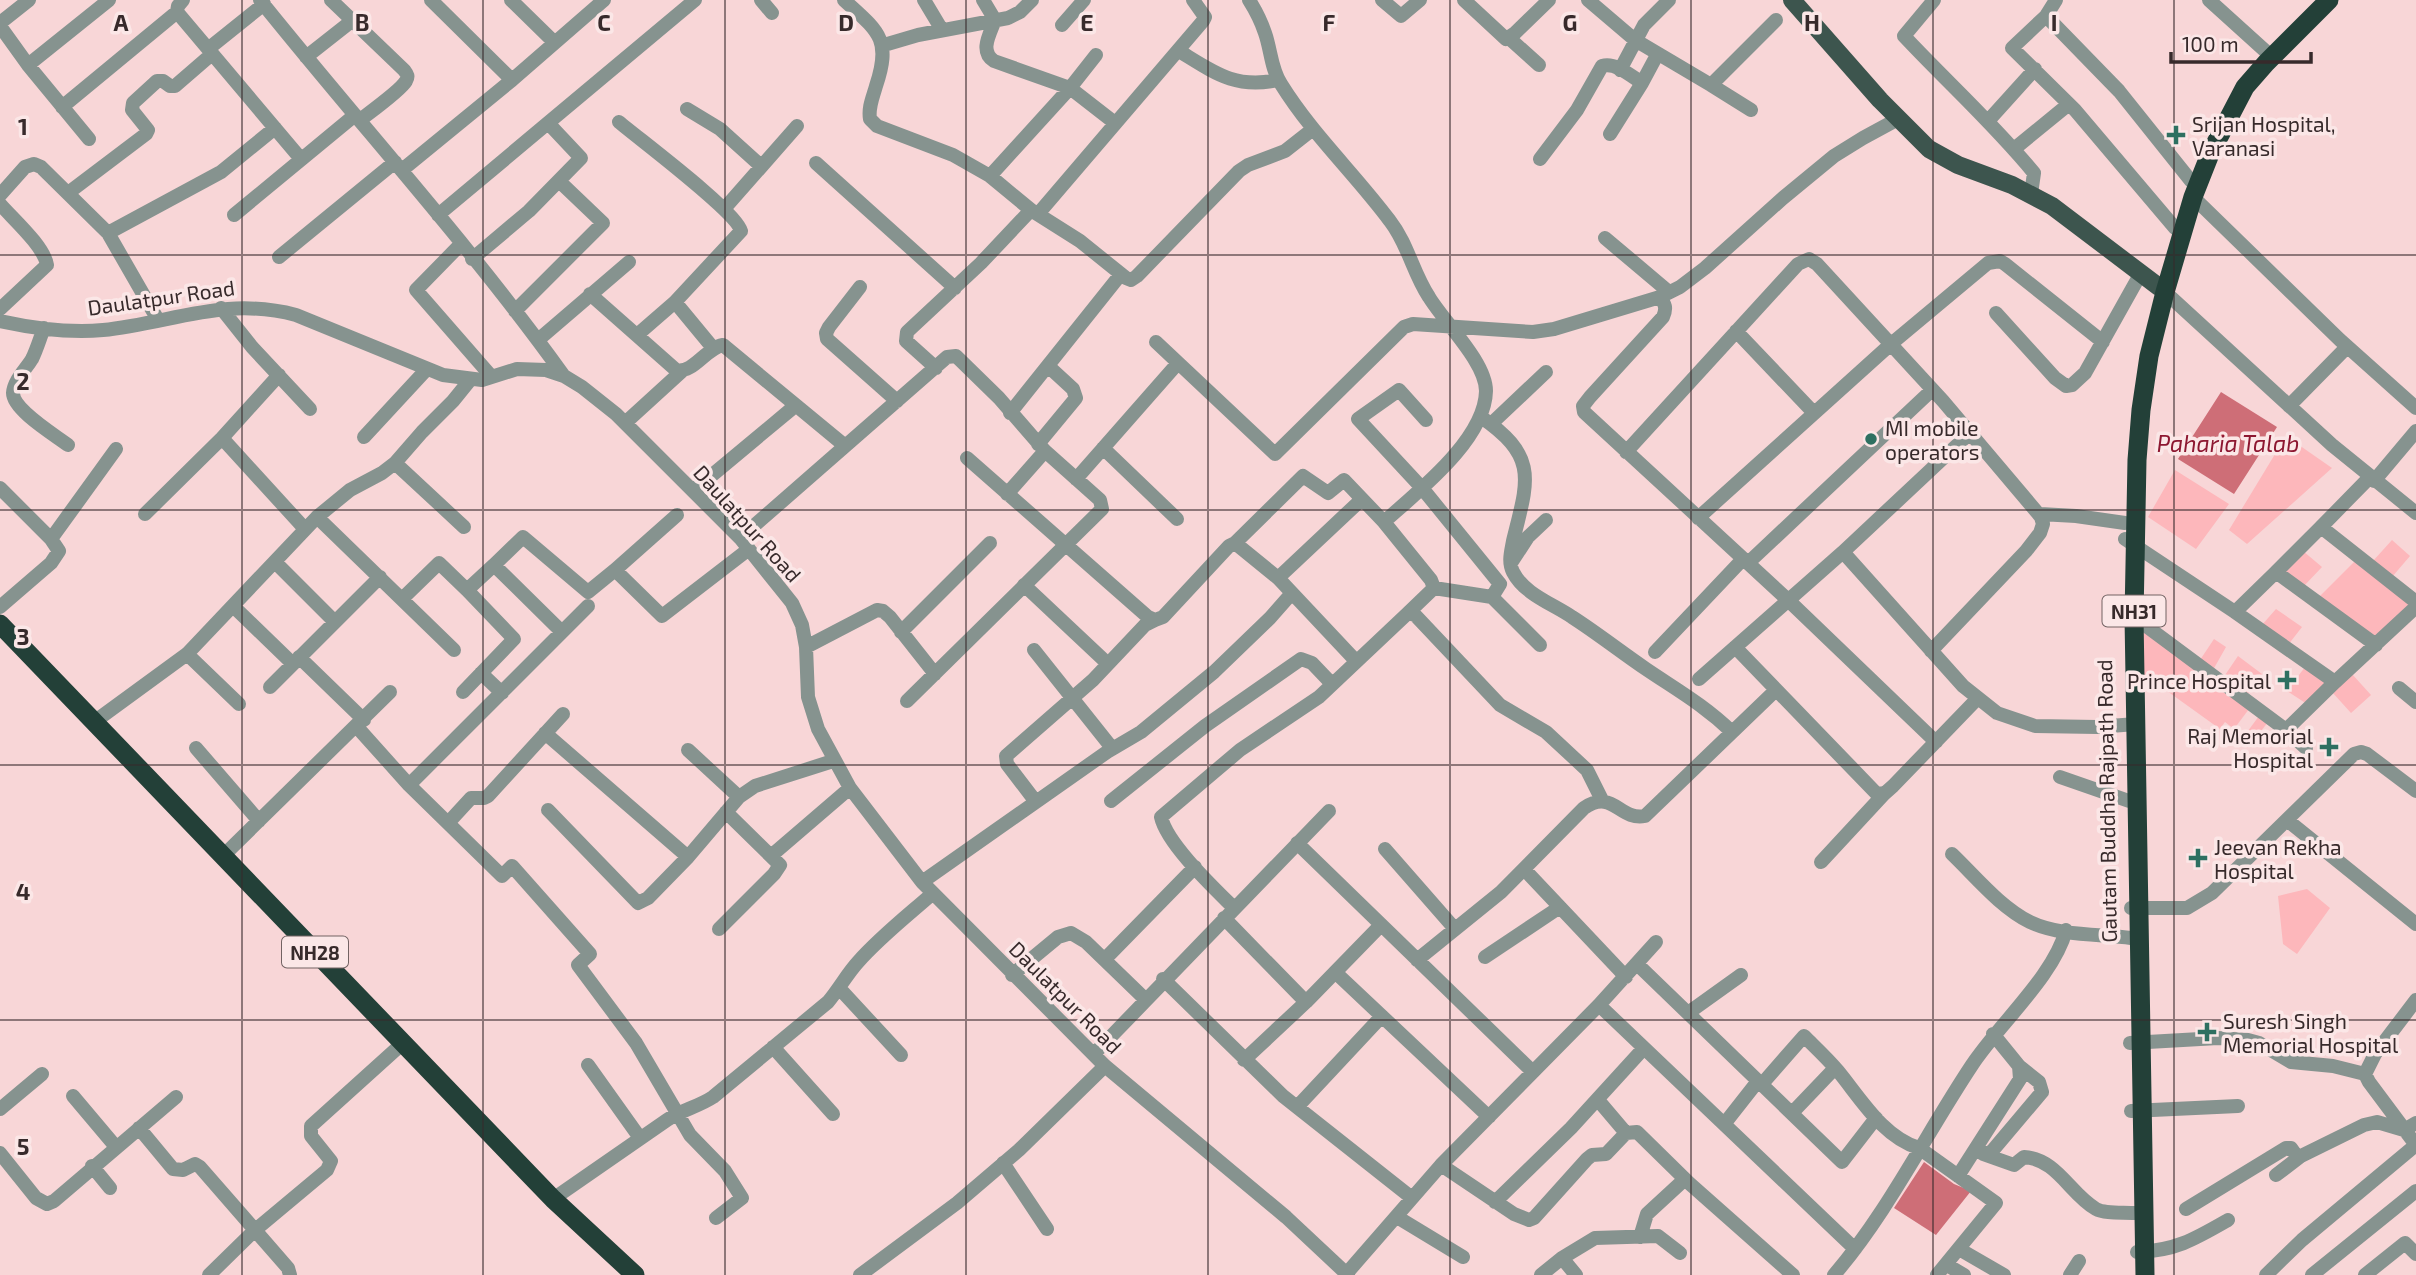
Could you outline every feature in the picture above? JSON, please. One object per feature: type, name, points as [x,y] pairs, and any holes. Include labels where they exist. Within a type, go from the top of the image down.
[{"type":"highway","name":"Gautam Buddha Rajpath Road","points":[[2135,1275],[2141,1252],[2135,1213],[2136,1111],[2131,938],[2135,908],[2129,801],[2132,724],[2126,488],[2136,389],[2175,228],[2224,108],[2239,83],[2318,0]]},
{"type":"highway","name":"NH31","points":[[2269,54],[2329,0]]},
{"type":"highway","name":"NH31","points":[[2162,290],[2192,189]]},
{"type":"highway","name":"NH31","points":[[2128,536],[2134,617],[2132,724],[2135,1043]]},
{"type":"highway","name":"NH28","points":[[0,624],[554,1199],[630,1274]]},
{"type":"highway","name":"NH31","points":[[2136,1111],[2141,1252],[2145,1275]]},
{"type":"main road","points":[[1792,0],[1928,149],[1941,158],[2031,194],[2075,221],[2162,290]]},
{"type":"street","points":[[29,0],[0,25],[27,65],[89,139]]},
{"type":"street","points":[[27,65],[109,0]]},
{"type":"street","points":[[234,215],[301,159],[406,81],[404,70],[331,0]]},
{"type":"street","points":[[431,0],[512,80]]},
{"type":"street","points":[[511,0],[554,42]]},
{"type":"street","points":[[580,0],[590,12]]},
{"type":"street","points":[[279,257],[512,80],[604,0]]},
{"type":"street","points":[[438,215],[695,0]]},
{"type":"street","points":[[761,0],[772,13]]},
{"type":"street","points":[[844,0],[862,16],[884,46],[883,66],[870,106],[870,119],[877,126],[953,155],[990,176],[1035,212],[1080,241],[1131,280],[1239,171],[1284,151],[1313,129]]},
{"type":"street","points":[[924,0],[942,30]]},
{"type":"street","points":[[983,0],[995,20]]},
{"type":"street","points":[[884,46],[942,30],[995,20],[1020,12],[1032,0]]},
{"type":"street","points":[[1062,25],[1084,0]]},
{"type":"street","points":[[936,368],[906,341],[907,332],[1035,212],[1179,51],[1205,17],[1193,0]]},
{"type":"street","points":[[1249,0],[1265,34],[1278,80],[1313,129],[1391,222],[1406,246],[1428,296],[1477,365],[1485,382],[1486,420]]},
{"type":"street","points":[[1382,0],[1401,16],[1420,0]]},
{"type":"street","points":[[1464,0],[1502,37],[1509,38],[1539,65]]},
{"type":"street","points":[[1509,38],[1549,0]]},
{"type":"street","points":[[1588,0],[1657,55],[1751,110]]},
{"type":"street","points":[[1620,70],[1644,25],[1669,0]]},
{"type":"street","points":[[1934,0],[1904,36],[1988,121],[2034,173],[2031,194]]},
{"type":"street","points":[[2056,0],[2046,16],[2012,48],[2069,104],[2175,228]]},
{"type":"street","points":[[2209,0],[2269,54]]},
{"type":"street","points":[[68,193],[146,134],[148,130],[132,110],[133,103],[158,81],[175,86],[262,2],[399,166],[564,376]]},
{"type":"street","points":[[62,107],[180,6],[210,52],[301,159]]},
{"type":"street","points":[[2046,16],[2119,91],[2192,189],[2347,347],[2416,408]]},
{"type":"street","points":[[306,57],[353,20]]},
{"type":"street","points":[[995,20],[987,40],[988,57],[1070,88],[1115,123]]},
{"type":"street","points":[[1711,85],[1776,20]]},
{"type":"street","points":[[1179,51],[1216,74],[1237,81],[1255,85],[1278,80]]},
{"type":"street","points":[[990,176],[1070,88],[1096,55]]},
{"type":"street","points":[[1610,134],[1657,55]]},
{"type":"street","points":[[1540,159],[1577,110],[1602,66],[1607,64],[1642,83]]},
{"type":"street","points":[[1988,121],[2035,69]]},
{"type":"street","points":[[2014,149],[2069,104]]},
{"type":"street","points":[[687,108],[720,129],[761,166]]},
{"type":"street","points":[[1156,342],[1275,454],[1404,327],[1413,324],[1533,331],[1554,329],[1665,294],[1705,268],[1834,156],[1898,119]]},
{"type":"street","points":[[619,122],[724,209],[740,225],[741,231],[675,302],[636,335]]},
{"type":"street","points":[[472,259],[529,211],[582,158],[549,124]]},
{"type":"street","points":[[724,209],[797,126]]},
{"type":"street","points":[[108,233],[221,172],[275,128]]},
{"type":"street","points":[[816,163],[955,288]]},
{"type":"street","points":[[0,195],[25,167],[34,164],[41,167],[108,233],[158,320]]},
{"type":"street","points":[[515,312],[603,223],[559,181]]},
{"type":"street","points":[[0,204],[32,240],[46,259],[47,265],[0,309]]},
{"type":"street","points":[[1605,238],[1665,294],[1666,311],[1664,317],[1583,406],[1587,417],[1746,561],[1936,741]]},
{"type":"street","points":[[461,244],[416,290],[491,376]]},
{"type":"street","points":[[1626,452],[1798,264],[1809,259],[1817,264],[1970,433],[2040,514],[2043,524],[2040,533],[1931,651]]},
{"type":"street","points":[[1698,518],[1891,344],[1988,264],[2000,261],[2103,341]]},
{"type":"street","points":[[538,340],[629,262]]},
{"type":"street","points":[[1996,313],[2055,378],[2066,386],[2072,385],[2085,373],[2141,273]]},
{"type":"street","points":[[1010,413],[1121,274]]},
{"type":"street","points":[[860,286],[829,327],[827,339],[897,401]]},
{"type":"street","points":[[2162,290],[2372,479],[2416,513]]},
{"type":"street","points":[[590,294],[676,370],[682,371]]},
{"type":"street","points":[[675,302],[713,348]]},
{"type":"street","points":[[220,308],[310,409]]},
{"type":"street","name":"Daulatpur Road","points":[[0,321],[44,328],[101,330],[220,308],[271,308],[296,315],[426,370],[470,380],[482,380],[517,369],[533,368],[564,376],[582,387],[625,423],[693,491],[744,544],[792,603],[802,625],[806,647],[808,696],[818,729],[833,761],[850,788],[932,894],[1105,1066],[1286,1217],[1347,1274]]},
{"type":"street","points":[[44,328],[33,356],[13,393],[24,412],[68,445]]},
{"type":"street","points":[[1736,331],[1814,413]]},
{"type":"street","points":[[625,423],[682,371],[713,348],[723,345],[844,445]]},
{"type":"street","points":[[2289,406],[2347,347]]},
{"type":"street","points":[[615,570],[662,616],[744,544],[844,445],[947,357],[956,356],[999,398],[1042,448],[1100,500],[1102,509],[907,701]]},
{"type":"street","points":[[1076,479],[1178,363]]},
{"type":"street","points":[[1007,494],[1076,398],[1073,390],[1048,366]]},
{"type":"street","points":[[364,437],[426,370]]},
{"type":"street","points":[[1384,522],[1422,488],[1486,420],[1546,372]]},
{"type":"street","points":[[145,514],[222,438],[279,375]]},
{"type":"street","points":[[94,722],[187,654],[317,517],[350,490],[395,463],[470,380]]},
{"type":"street","points":[[1426,420],[1399,390],[1358,419],[1422,488],[1500,584],[1492,597]]},
{"type":"street","points":[[1655,652],[1746,561],[1932,390]]},
{"type":"street","points":[[693,491],[795,406]]},
{"type":"street","points":[[1486,420],[1513,442],[1524,462],[1524,499],[1510,564],[1514,573],[1540,598],[1566,612],[1645,669],[1699,703],[1732,732]]},
{"type":"street","points":[[2235,612],[2372,479],[2416,431]]},
{"type":"street","points":[[1699,679],[1843,552],[1970,433]]},
{"type":"street","points":[[222,438],[305,529]]},
{"type":"street","points":[[1103,448],[1177,519]]},
{"type":"street","points":[[51,539],[116,449]]},
{"type":"street","points":[[967,458],[1148,617],[1155,620]]},
{"type":"street","points":[[395,463],[464,527]]},
{"type":"street","points":[[1036,802],[1007,764],[1006,756],[1093,680],[1145,625],[1163,617],[1303,476],[1328,493],[1345,480],[1384,522],[1431,580],[1434,588]]},
{"type":"street","points":[[0,488],[51,539],[59,551],[57,556],[0,607]]},
{"type":"street","points":[[1278,578],[1362,499]]},
{"type":"street","points":[[2040,514],[2076,516],[2128,536],[2335,682]]},
{"type":"street","points":[[467,590],[523,537],[588,592],[677,515]]},
{"type":"street","points":[[317,517],[454,650]]},
{"type":"street","points":[[1510,564],[1528,537],[1546,520]]},
{"type":"street","points":[[2286,730],[2416,605],[2321,527]]},
{"type":"street","points":[[901,632],[990,543]]},
{"type":"street","points":[[1234,544],[1239,544],[1278,578],[1356,661]]},
{"type":"street","points":[[1843,552],[1931,651],[1977,699],[1997,713],[2035,726],[2132,724]]},
{"type":"street","points":[[275,562],[335,622]]},
{"type":"street","points":[[403,598],[439,563],[514,639],[463,692]]},
{"type":"street","points":[[494,565],[562,632]]},
{"type":"street","points":[[2276,572],[2376,645]]},
{"type":"street","points":[[270,687],[380,577]]},
{"type":"street","points":[[1024,585],[1107,663]]},
{"type":"street","points":[[1434,588],[1492,597],[1540,645]]},
{"type":"street","points":[[1306,1002],[1229,913],[1166,830],[1161,817],[1240,750],[1298,712],[1332,684],[1434,588]]},
{"type":"street","points":[[922,882],[1112,748],[1141,732],[1214,672],[1292,593]]},
{"type":"street","points":[[233,606],[296,661],[360,723],[409,785],[502,876],[512,866],[590,954],[578,965],[636,1043],[690,1135],[725,1171],[742,1198],[716,1218]]},
{"type":"street","points":[[409,785],[588,606]]},
{"type":"street","points":[[806,647],[869,612],[883,611],[935,674]]},
{"type":"street","points":[[1408,614],[1415,615],[1500,705],[1546,732],[1587,770],[1602,800]]},
{"type":"street","points":[[2134,617],[2286,730],[2306,748]]},
{"type":"street","points":[[1735,647],[1869,788],[1884,794]]},
{"type":"street","points":[[1034,650],[1112,748]]},
{"type":"street","points":[[187,654],[239,704]]},
{"type":"street","points":[[1111,801],[1205,726],[1301,659],[1312,663],[1332,684]]},
{"type":"street","points":[[481,673],[502,693]]},
{"type":"street","points":[[2399,688],[2416,702]]},
{"type":"street","points":[[1418,960],[1524,869],[1594,801],[1602,800],[1631,815],[1646,816],[1776,690]]},
{"type":"street","points":[[223,856],[390,692]]},
{"type":"street","points":[[1821,862],[1977,699]]},
{"type":"street","points":[[448,823],[471,798],[488,796],[563,714]]},
{"type":"street","points":[[545,733],[688,857]]},
{"type":"street","points":[[196,748],[258,821]]},
{"type":"street","points":[[688,750],[739,797]]},
{"type":"street","points":[[2135,908],[2187,908],[2199,902],[2354,754],[2361,752],[2416,791]]},
{"type":"street","points":[[548,810],[638,903],[648,898],[688,857],[739,797],[755,786],[833,761]]},
{"type":"street","points":[[2060,777],[2129,801]]},
{"type":"street","points":[[772,855],[850,788]]},
{"type":"street","points":[[1094,1054],[1163,979],[1329,811]]},
{"type":"street","points":[[719,929],[779,868],[779,862],[726,812]]},
{"type":"street","points":[[2287,820],[2416,924]]},
{"type":"street","points":[[1297,843],[1533,1072]]},
{"type":"street","points":[[1385,849],[1455,929]]},
{"type":"street","points":[[1952,854],[2011,910],[2029,921],[2048,928],[2131,938]]},
{"type":"street","points":[[1105,959],[1195,867]]},
{"type":"street","points":[[1524,869],[1626,977]]},
{"type":"street","points":[[554,1199],[676,1114],[713,1097],[828,1002],[870,949],[932,894]]},
{"type":"street","points":[[1485,957],[1560,907]]},
{"type":"street","points":[[1244,1059],[1306,1002],[1381,925]]},
{"type":"street","points":[[1834,1275],[1855,1248],[1993,1034],[2053,962],[2063,944],[2066,930]]},
{"type":"street","points":[[1013,975],[1063,934],[1076,934],[1145,999]]},
{"type":"street","points":[[1347,1274],[1441,1165],[1626,977],[1656,942]]},
{"type":"street","points":[[1637,964],[1842,1162],[1876,1118]]},
{"type":"street","points":[[1335,972],[1489,1117]]},
{"type":"street","points":[[1688,1013],[1741,975]]},
{"type":"street","points":[[1163,979],[1297,1107],[1412,1198]]},
{"type":"street","points":[[840,989],[901,1055]]},
{"type":"street","points":[[2266,1275],[2302,1240],[2416,1145],[2410,1126],[2368,1082],[2365,1074],[2375,1054],[2416,1000]]},
{"type":"street","points":[[1599,1005],[1855,1248]]},
{"type":"street","points":[[1297,1107],[1382,1016]]},
{"type":"street","points":[[1979,1152],[1993,1150],[2042,1092],[2039,1082],[2019,1066],[1993,1034]]},
{"type":"street","points":[[1725,1123],[1804,1036],[1835,1068],[1876,1118],[1905,1144],[1919,1148],[1996,1203],[1942,1270],[1964,1275]]},
{"type":"street","points":[[2135,1043],[2218,1038],[2248,1040],[2291,1062],[2333,1066],[2365,1074]]},
{"type":"street","points":[[209,1275],[254,1231],[331,1165],[328,1156],[311,1136],[310,1126],[403,1043]]},
{"type":"street","points":[[773,1046],[833,1114]]},
{"type":"street","points":[[1494,1202],[1598,1100],[1644,1048]]},
{"type":"street","points":[[588,1065],[640,1138]]},
{"type":"street","points":[[860,1275],[957,1203],[1068,1104],[1105,1066]]},
{"type":"street","points":[[1958,1176],[1979,1152],[2020,1079],[2019,1066]]},
{"type":"street","points":[[1792,1113],[1835,1068]]},
{"type":"street","points":[[0,1110],[41,1074]]},
{"type":"street","points":[[73,1096],[116,1147]]},
{"type":"street","points":[[0,1153],[36,1198],[47,1204],[54,1201],[176,1097]]},
{"type":"street","points":[[1598,1100],[1626,1133]]},
{"type":"street","points":[[2136,1111],[2238,1106]]},
{"type":"street","points":[[2276,1175],[2298,1158],[2372,1122],[2410,1126]]},
{"type":"street","points":[[139,1128],[173,1169],[183,1170],[195,1164],[200,1167],[288,1268],[290,1275]]},
{"type":"street","points":[[1441,1165],[1524,1220],[1534,1218],[1587,1159],[1606,1154],[1626,1133],[1637,1132],[1685,1179],[1793,1275]]},
{"type":"street","points":[[2186,1209],[2286,1149],[2291,1148],[2298,1158]]},
{"type":"street","points":[[1979,1152],[2014,1165],[2024,1157],[2038,1159],[2052,1168],[2097,1210],[2135,1213]]},
{"type":"street","points":[[1003,1163],[1047,1229]]},
{"type":"street","points":[[92,1166],[110,1188]]},
{"type":"street","points":[[1640,1237],[1647,1214],[1685,1179]]},
{"type":"street","points":[[2312,1275],[2416,1191]]},
{"type":"street","points":[[1398,1217],[1463,1257]]},
{"type":"street","points":[[2141,1252],[2176,1248],[2228,1220]]},
{"type":"street","points":[[1541,1275],[1562,1258],[1595,1238],[1658,1236],[1680,1254]]},
{"type":"street","points":[[2365,1275],[2404,1243],[2416,1254]]},
{"type":"street","points":[[1959,1250],[2004,1275]]},
{"type":"street","points":[[1562,1258],[1576,1275]]},
{"type":"street","points":[[2070,1275],[2079,1261]]},
{"type":"shaded area","points":[[2286,436],[2332,468],[2247,544],[2229,530]]},
{"type":"shaded area","points":[[2175,470],[2229,504],[2196,549],[2148,517]]},
{"type":"shaded area","points":[[2392,540],[2410,556],[2392,577],[2373,561]]},
{"type":"shaded area","points":[[2303,551],[2322,567],[2303,587],[2282,572]]},
{"type":"shaded area","points":[[2357,559],[2412,604],[2375,639],[2318,598]]},
{"type":"shaded area","points":[[2276,609],[2302,627],[2288,645],[2261,626]]},
{"type":"shaded area","points":[[2142,630],[2249,709],[2234,729],[2225,722],[2220,729],[2142,673]]},
{"type":"shaded area","points":[[2214,639],[2226,647],[2213,670],[2200,660]]},
{"type":"shaded area","points":[[2238,656],[2262,674],[2247,695],[2223,678]]},
{"type":"shaded area","points":[[2305,667],[2328,683],[2307,704],[2287,691]]},
{"type":"shaded area","points":[[2352,674],[2371,695],[2351,713],[2332,692]]},
{"type":"shaded area","points":[[2259,716],[2268,722],[2248,748],[2239,743]]},
{"type":"shaded area","points":[[2307,889],[2330,908],[2297,954],[2283,944],[2278,896]]},
{"type":"water","name":"Paharia Talab","points":[[2221,392],[2277,427],[2234,494],[2178,459]]},
{"type":"water","points":[[1924,1162],[1954,1184],[1971,1191],[1936,1235],[1894,1208]]},
{"type":"place","name":"Srijan Hospital, Varanasi","points":[[2176,135]]},
{"type":"place","name":"MI mobile operators","points":[[1871,439]]},
{"type":"place","name":"Prince Hospital","points":[[2287,680]]},
{"type":"place","name":"Raj Memorial Hospital","points":[[2329,747]]},
{"type":"place","name":"Jeevan Rekha Hospital","points":[[2198,858]]},
{"type":"place","name":"Suresh Singh Memorial Hospital","points":[[2207,1032]]}]
